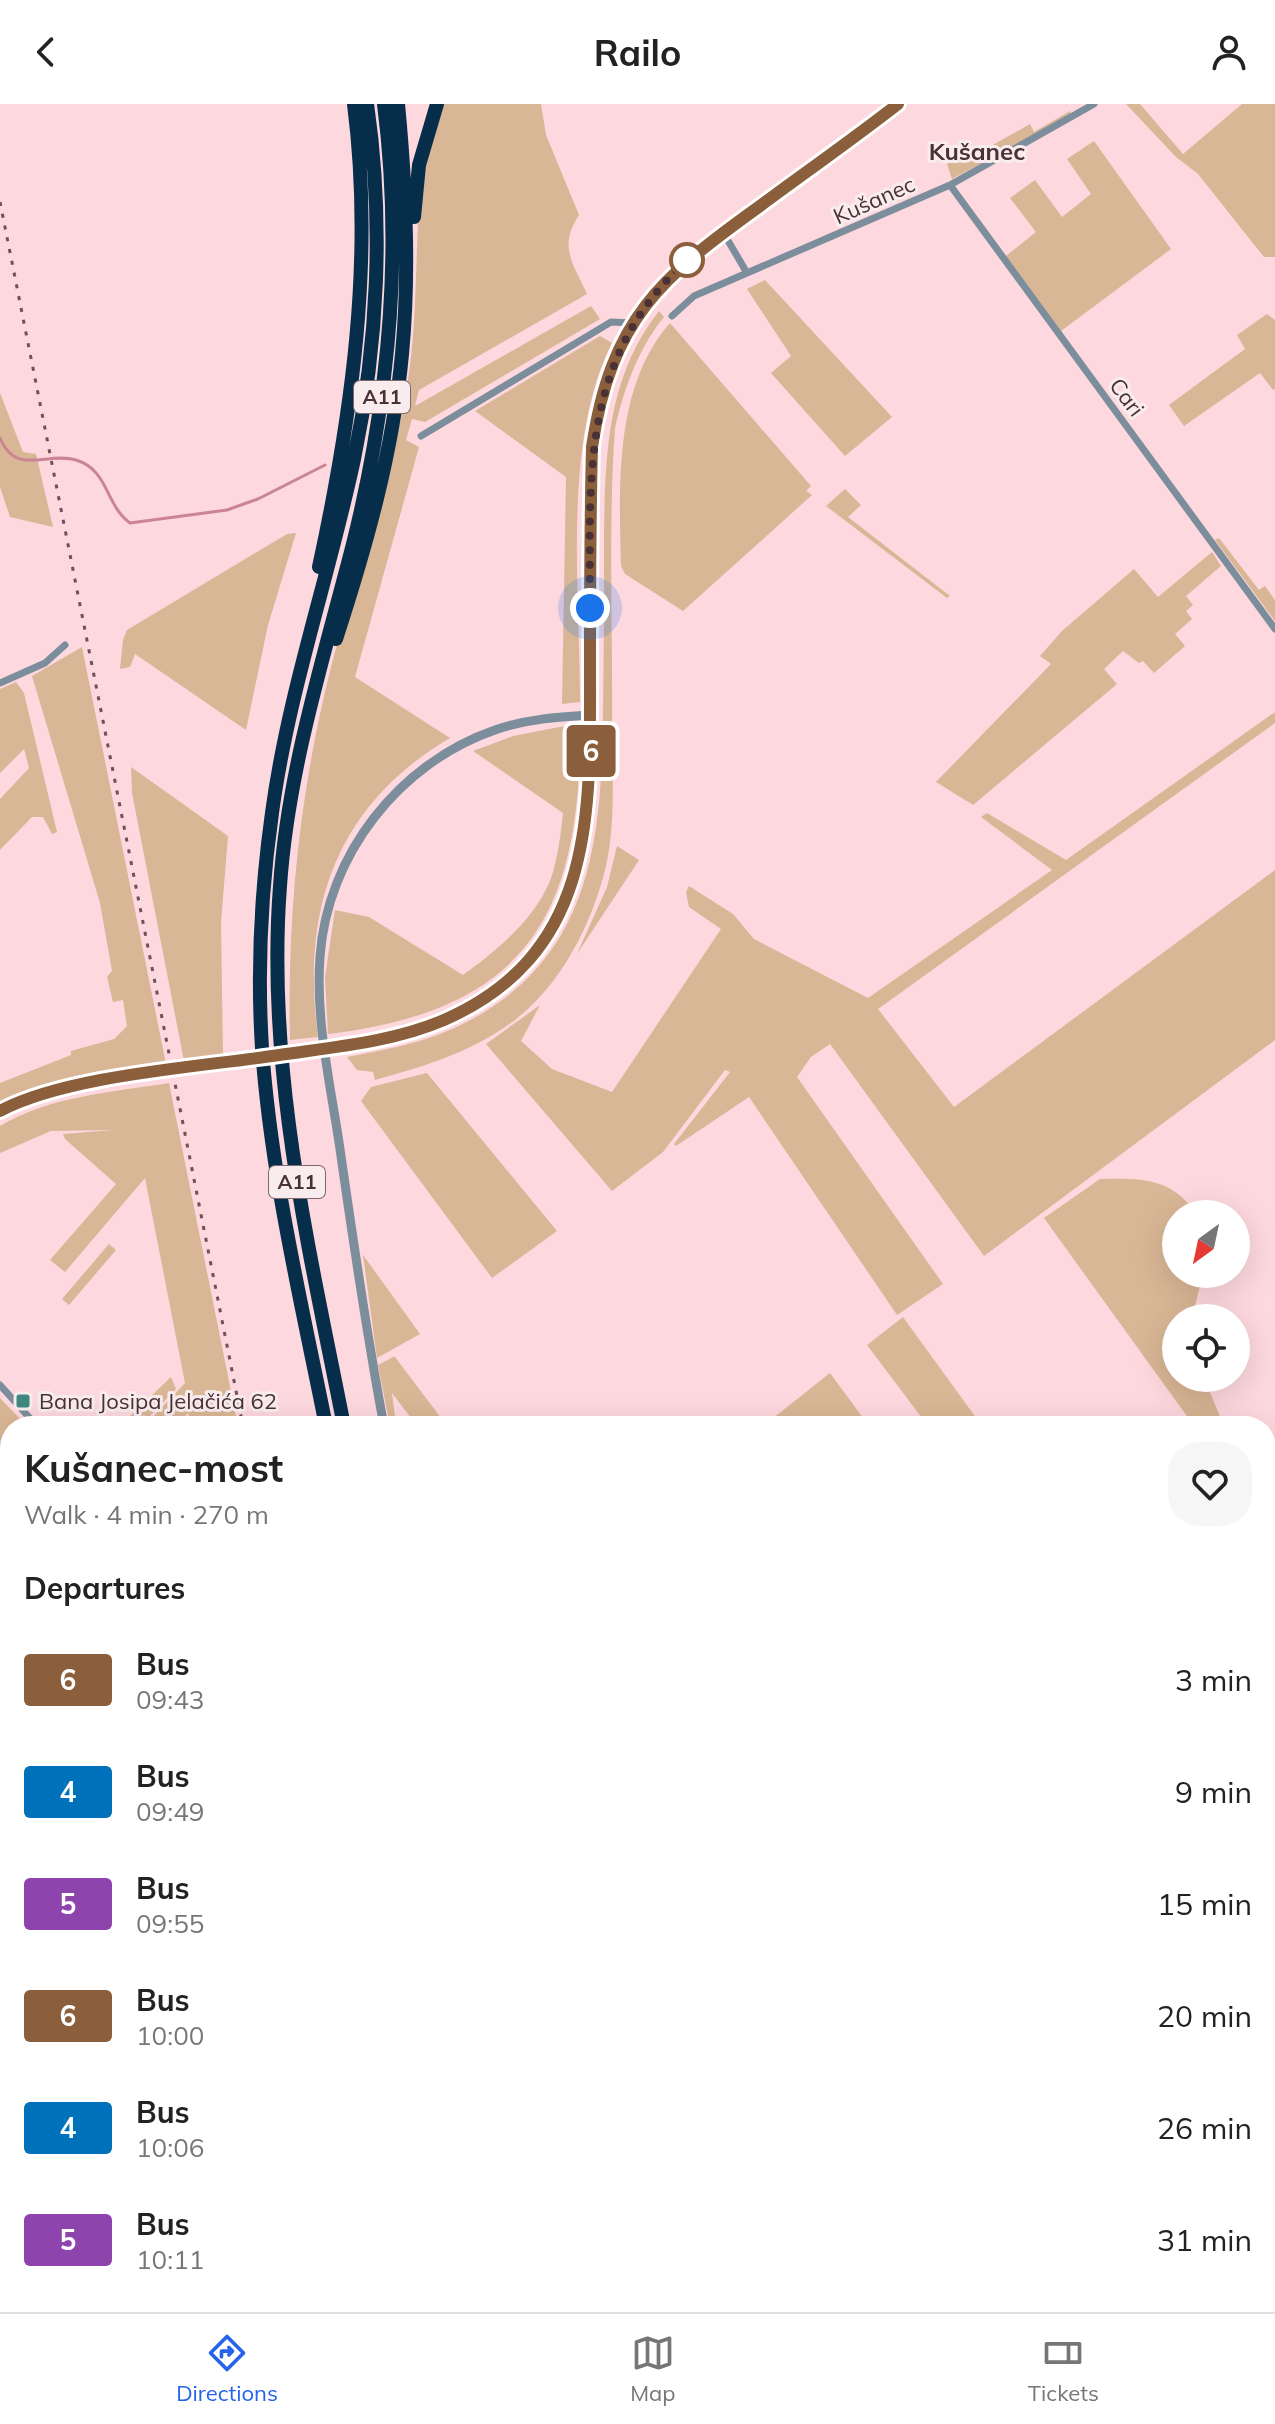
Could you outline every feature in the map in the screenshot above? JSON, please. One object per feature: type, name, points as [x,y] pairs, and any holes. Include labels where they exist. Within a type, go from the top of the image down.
[{"type":"highway","points":[[345,104],[352,178],[359,206]]},
{"type":"highway","points":[[315,619],[311,603],[347,419],[358,344],[363,251],[354,104]]},
{"type":"highway","name":"A11","points":[[324,1416],[271,1131],[262,1047],[260,970],[263,887],[283,744],[356,448],[371,345],[376,257],[367,104]]},
{"type":"highway","name":"A11","points":[[342,1416],[293,1165],[279,1030],[280,885],[292,794],[315,683],[353,543],[371,460],[387,356],[394,257],[384,104]]},
{"type":"highway","points":[[315,683],[330,659],[365,549],[387,453],[402,356],[406,300],[406,189],[398,104]]},
{"type":"highway","points":[[406,300],[411,290],[419,165],[437,104]]},
{"type":"main road","points":[[0,1111],[28,1098],[102,1082],[357,1043],[420,1029],[464,1010],[513,974],[543,940],[569,892],[583,848],[590,797],[592,447],[603,390],[633,323],[667,279],[723,232],[898,104]]},
{"type":"street","name":"Kušanec","points":[[672,316],[694,296],[950,185],[1094,104]]},
{"type":"street","name":"Cari","points":[[950,185],[1275,629]]},
{"type":"street","points":[[723,232],[747,273]]},
{"type":"street","points":[[421,436],[611,322],[633,323]]},
{"type":"street","points":[[0,683],[45,663],[65,645]]},
{"type":"street","points":[[382,1416],[353,1244],[321,1009],[320,956],[331,898],[347,860],[368,825],[400,788],[431,763],[498,729],[542,718],[591,715]]},
{"type":"street","points":[[0,1385],[28,1416]]},
{"type":"shaded area","points":[[442,104],[541,104],[546,135],[579,215],[569,236],[569,246],[573,264],[587,294],[419,390],[415,406],[591,306],[600,319],[425,422],[412,419],[406,440],[419,447],[355,677],[450,738],[411,765],[378,796],[353,829],[334,865],[322,905],[315,946],[314,990],[318,1037],[290,1040],[293,899],[311,759],[340,632],[400,422],[411,357],[424,156]]},
{"type":"shaded area","points":[[1126,104],[1140,104],[1183,154],[1242,104],[1275,104],[1275,257],[1264,257],[1198,174],[1176,157]]},
{"type":"shaded area","points":[[1070,111],[1071,115],[952,179],[947,164],[973,151],[975,155],[1030,124],[1034,132]]},
{"type":"shaded area","points":[[1094,141],[1171,249],[1061,331],[1006,256],[1036,232],[1010,198],[1035,180],[1062,217],[1091,194],[1067,159]]},
{"type":"shaded area","points":[[765,280],[892,417],[845,456],[771,373],[791,356],[747,289]]},
{"type":"shaded area","points":[[659,311],[664,317],[633,370],[615,428],[611,540],[612,814],[606,866],[594,905],[577,943],[555,979],[511,1023],[456,1054],[375,1080],[373,1072],[357,1070],[347,1057],[427,1039],[452,1029],[499,1002],[535,971],[561,934],[580,894],[592,851],[599,804],[608,447],[619,390],[629,363]]},
{"type":"shaded area","points":[[1267,314],[1275,320],[1275,389],[1260,373],[1184,426],[1169,405],[1245,349],[1237,335]]},
{"type":"shaded area","points":[[670,323],[811,486],[806,491],[812,495],[683,611],[625,574],[621,566],[621,471],[629,406],[638,376],[652,348]]},
{"type":"shaded area","points":[[600,336],[612,343],[596,382],[586,425],[577,518],[580,702],[562,704],[566,477],[475,411]]},
{"type":"shaded area","points":[[0,393],[23,452],[36,454],[53,527],[10,517],[0,487]]},
{"type":"shaded area","points":[[845,489],[861,505],[848,517],[950,596],[947,598],[826,506]]},
{"type":"shaded area","points":[[296,533],[268,625],[246,730],[135,654],[130,667],[120,669],[127,630],[287,534]]},
{"type":"shaded area","points":[[1219,538],[1259,590],[1265,586],[1275,600],[1275,621],[1215,540]]},
{"type":"shaded area","points":[[1212,552],[1221,566],[1186,596],[1193,605],[1186,611],[1192,619],[1175,634],[1185,646],[1154,673],[1143,661],[1139,663],[1123,651],[1104,669],[1117,684],[973,805],[936,782],[1051,664],[1040,656],[1062,631],[1134,569],[1158,597]]},
{"type":"shaded area","points":[[82,647],[166,1064],[62,1080],[0,1103],[0,1083],[71,1055],[71,1051],[114,1039],[127,1026],[123,1000],[113,1002],[107,977],[112,971],[100,903],[32,676]]},
{"type":"shaded area","points":[[16,682],[24,693],[57,832],[52,834],[43,817],[32,817],[0,850],[0,799],[29,768],[24,749],[0,773],[0,689]]},
{"type":"shaded area","points":[[1275,712],[1275,723],[878,1009],[954,1107],[1275,870],[1275,1040],[984,1256],[830,1044],[811,1057],[797,1077],[943,1284],[897,1315],[749,1097],[676,1146],[674,1144],[730,1072],[725,1070],[663,1152],[612,1191],[486,1044],[540,1005],[521,1041],[552,1069],[612,1092],[721,929],[689,907],[686,892],[689,886],[733,914],[754,939],[868,998],[1052,870],[981,817],[987,813],[1066,860]]},
{"type":"shaded area","points":[[570,725],[580,726],[578,793],[569,851],[553,901],[529,942],[495,976],[451,1002],[396,1022],[328,1034],[325,977],[335,910],[369,917],[463,975],[504,942],[530,915],[554,868],[563,813],[473,751],[513,736]]},
{"type":"shaded area","points":[[131,767],[228,836],[221,922],[223,1055],[184,1061],[132,793]]},
{"type":"shaded area","points":[[617,846],[639,860],[577,954],[607,887]]},
{"type":"shaded area","points":[[427,1073],[557,1231],[492,1278],[361,1101],[371,1087]]},
{"type":"shaded area","points":[[169,1083],[236,1416],[189,1416],[188,1413],[185,1416],[154,1416],[185,1383],[145,1178],[65,1272],[50,1260],[116,1184],[63,1134],[113,1130],[51,1131],[0,1153],[0,1126],[40,1108],[82,1097]]},
{"type":"shaded area","points":[[1100,1179],[1152,1182],[1164,1185],[1185,1200],[1162,1200],[1162,1288],[1200,1288],[1196,1304],[1162,1304],[1162,1382],[1044,1218]]},
{"type":"shaded area","points":[[109,1244],[116,1250],[69,1305],[62,1299]]},
{"type":"shaded area","points":[[363,1255],[420,1334],[377,1358]]},
{"type":"shaded area","points":[[903,1317],[975,1416],[920,1416],[867,1345]]},
{"type":"shaded area","points":[[395,1356],[440,1416],[409,1416],[392,1393],[395,1416],[388,1416],[378,1365]]},
{"type":"shaded area","points":[[830,1373],[862,1416],[776,1416]]},
{"type":"shaded area","points":[[171,1377],[176,1389],[150,1416],[130,1416]]},
{"type":"shaded area","points":[[1169,1392],[1210,1392],[1220,1416],[1187,1416]]},
{"type":"shaded area","points":[[0,1398],[17,1416],[0,1416]]},
{"type":"waterway","points":[[0,438],[7,450],[23,460],[65,458],[87,465],[130,523],[227,510],[258,499],[325,465]]},
{"type":"railway","points":[[0,202],[241,1416]]},
{"type":"bus line","name":"6","points":[[0,1111],[48,1092],[357,1043],[420,1029],[482,999],[513,974],[536,949],[560,912],[578,871],[588,822],[591,769],[592,447],[603,390],[614,361],[629,329],[654,295],[699,248],[898,104]]},
{"type":"place","name":"Bana Josipa Jelačića 62","points":[[23,1401]]},
{"type":"district","name":"Kušanec","points":[[977,152]]},
{"type":"route","points":[[590,608],[592,447],[603,390],[633,323],[667,279],[687,260]]}]
